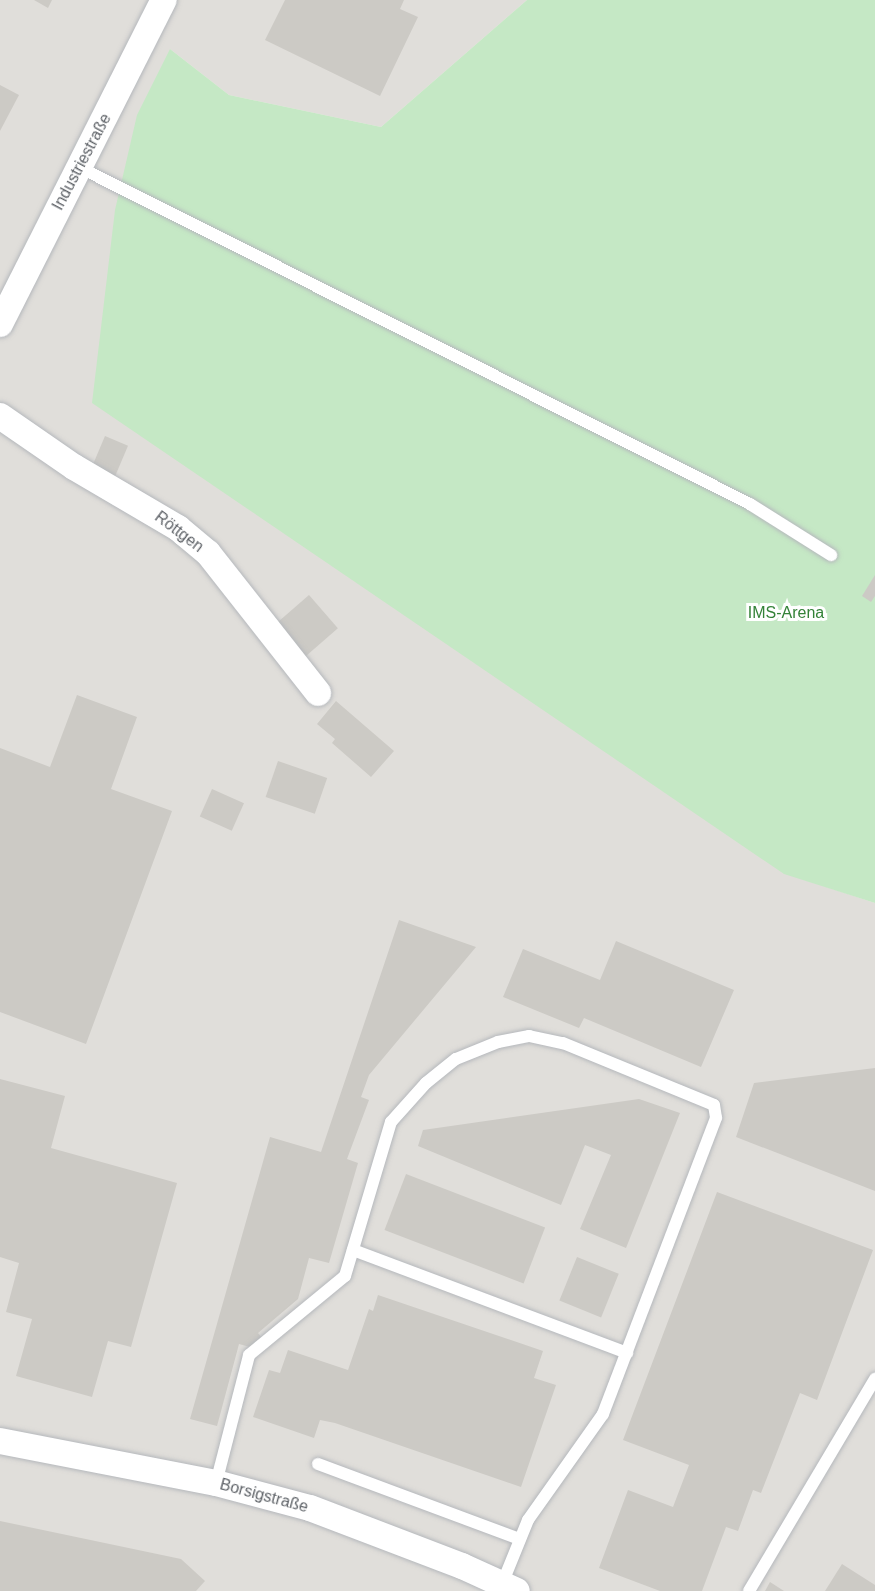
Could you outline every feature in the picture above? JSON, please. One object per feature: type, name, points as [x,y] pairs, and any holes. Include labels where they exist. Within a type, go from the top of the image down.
[{"type":"street","name":"Industriestraße","points":[[0,324],[164,0]]},
{"type":"street","name":"Röttgen","points":[[0,416],[74,467],[169,522],[208,553],[318,693]]},
{"type":"street","name":"Borsigstraße","points":[[0,1441],[216,1483],[310,1508],[509,1588]]},
{"type":"lane","points":[[79,167],[750,504],[831,555]]},
{"type":"lane","points":[[216,1483],[249,1355],[335,1288],[345,1276],[391,1122],[426,1083],[456,1059],[498,1042],[529,1036],[563,1043],[714,1105],[716,1118],[603,1414],[528,1520],[520,1539],[509,1588]]},
{"type":"lane","points":[[353,1250],[627,1353]]},
{"type":"lane","points":[[749,1591],[875,1380]]},
{"type":"lane","points":[[318,1464],[520,1539]]},
{"type":"shaded area","points":[[0,0],[527,0],[381,127],[229,95],[170,49],[510,683],[784,873],[875,903],[875,1591],[0,1591]]},
{"type":"green space","name":"IMS-Arena","points":[[527,0],[875,0],[875,903],[784,874],[92,403],[115,210],[137,115],[170,49],[229,95],[381,127]]},
{"type":"building","points":[[34,0],[52,0],[48,8]]},
{"type":"building","points":[[285,0],[404,0],[400,9],[418,17],[380,96],[265,40]]},
{"type":"building","points":[[0,85],[19,95],[0,131]]},
{"type":"building","points":[[105,436],[128,446],[114,479],[91,469]]},
{"type":"building","points":[[875,575],[875,596],[871,602],[862,596]]},
{"type":"building","points":[[309,595],[338,628],[305,656],[277,623]]},
{"type":"building","points":[[77,695],[137,717],[111,789],[172,811],[86,1044],[0,1012],[0,748],[50,767]]},
{"type":"building","points":[[336,701],[394,751],[371,777],[332,743],[335,739],[317,724]]},
{"type":"building","points":[[278,761],[327,778],[315,814],[266,797]]},
{"type":"building","points":[[212,789],[244,803],[232,831],[200,816]]},
{"type":"building","points":[[399,920],[476,947],[369,1075],[361,1097],[369,1100],[347,1159],[358,1163],[329,1263],[309,1258],[298,1299],[258,1333],[262,1338],[250,1347],[239,1344],[217,1426],[190,1419],[270,1137],[321,1152]]},
{"type":"building","points":[[616,941],[734,990],[701,1067],[584,1018],[579,1028],[503,997],[523,949],[600,980]]},
{"type":"building","points":[[875,1068],[875,1191],[736,1137],[754,1083]]},
{"type":"building","points":[[0,1079],[65,1096],[51,1148],[177,1183],[131,1347],[108,1341],[92,1397],[16,1376],[32,1319],[6,1312],[19,1263],[0,1257]]},
{"type":"building","points":[[639,1099],[680,1113],[626,1248],[580,1229],[611,1155],[585,1145],[561,1205],[418,1146],[423,1130]]},
{"type":"building","points":[[406,1174],[545,1227],[524,1283],[384,1230]]},
{"type":"building","points":[[717,1192],[873,1250],[817,1400],[800,1393],[761,1493],[753,1490],[738,1531],[726,1527],[702,1591],[660,1591],[599,1568],[628,1490],[673,1507],[689,1465],[623,1440]]},
{"type":"building","points":[[577,1257],[619,1274],[601,1317],[559,1301]]},
{"type":"building","points":[[378,1295],[543,1351],[534,1378],[556,1385],[521,1487],[335,1423],[320,1420],[314,1438],[253,1417],[269,1370],[280,1373],[288,1350],[348,1370],[369,1309],[373,1311]]},
{"type":"building","points":[[0,1521],[181,1559],[205,1581],[196,1591],[0,1591]]},
{"type":"building","points":[[842,1564],[875,1585],[875,1591],[825,1591]]},
{"type":"building","points":[[770,1582],[784,1591],[765,1591]]}]
